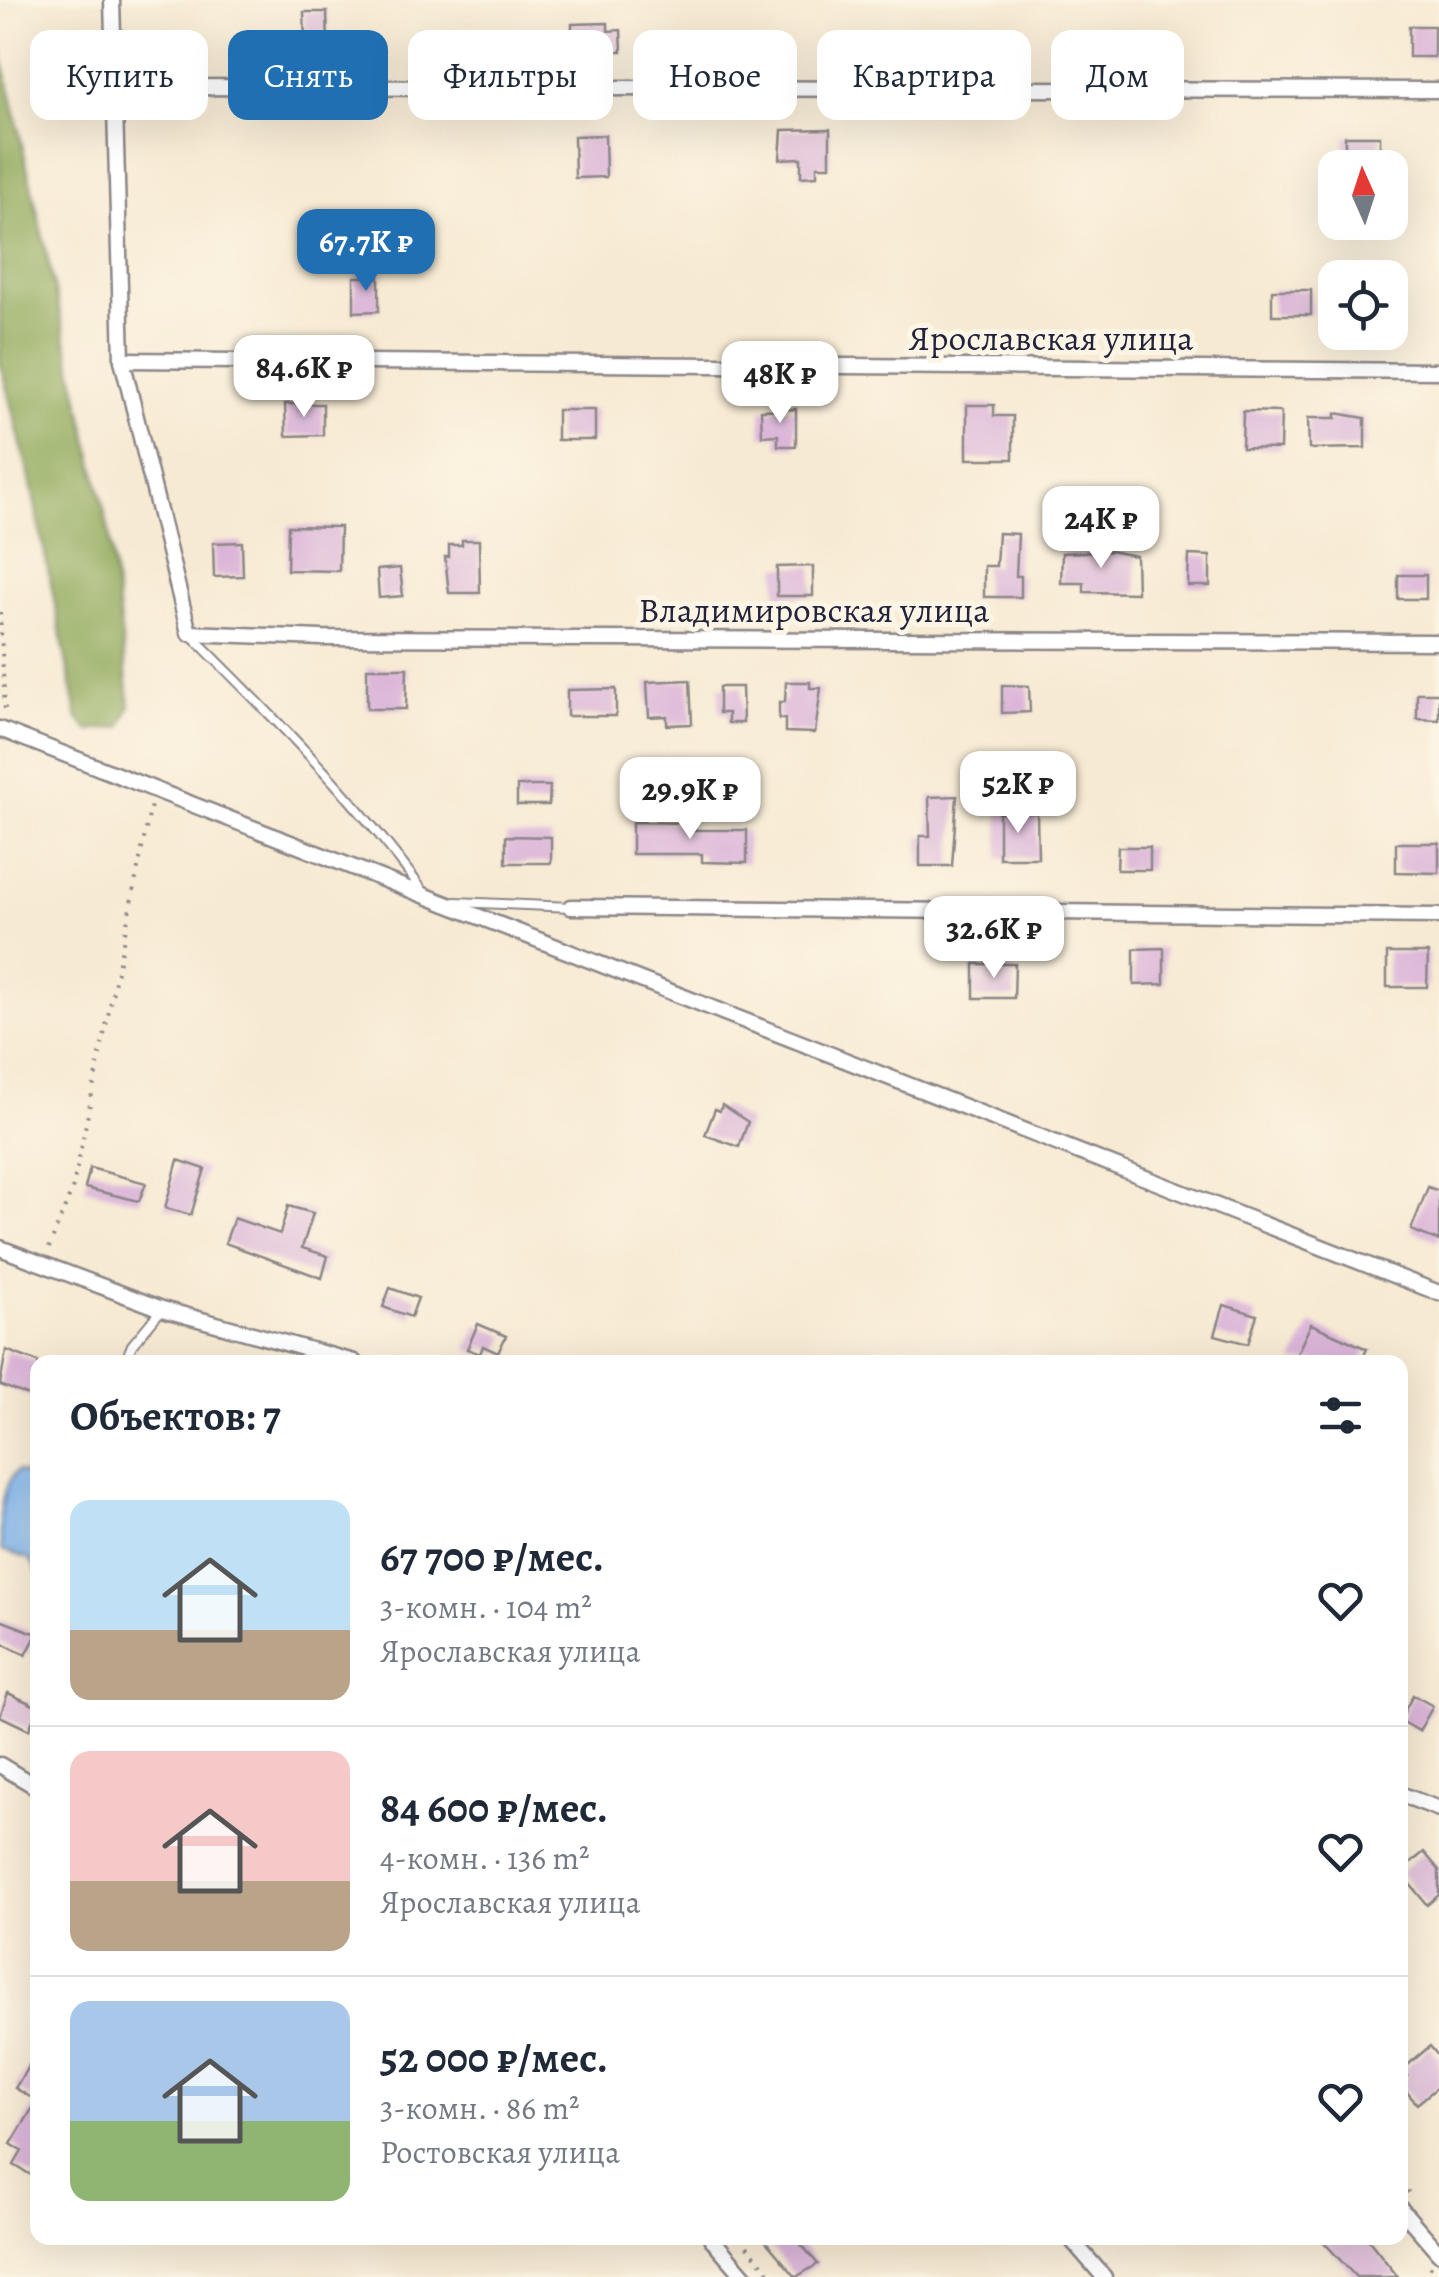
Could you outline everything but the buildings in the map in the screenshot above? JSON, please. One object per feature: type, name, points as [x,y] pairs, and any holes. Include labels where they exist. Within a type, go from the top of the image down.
[{"type":"street","points":[[112,0],[113,30]]},
{"type":"street","points":[[208,86],[1439,90]]},
{"type":"street","points":[[117,120],[122,360],[189,632]]},
{"type":"street","name":"Ярославская улица","points":[[122,360],[1439,371]]},
{"type":"street","name":"Владимировская улица","points":[[189,632],[322,638],[1439,642]]},
{"type":"street","points":[[3,731],[1439,1293]]},
{"type":"street","points":[[570,907],[1439,916]]},
{"type":"street","points":[[0,1248],[162,1309],[329,1355]]},
{"type":"street","points":[[0,1765],[30,1783]]},
{"type":"street","points":[[1408,1797],[1439,1810]]},
{"type":"street","points":[[1408,2217],[1439,2252]]},
{"type":"street","points":[[717,2245],[745,2277]]},
{"type":"street","points":[[1076,2245],[1104,2277]]},
{"type":"lane","points":[[189,632],[274,714],[389,844],[430,901],[570,907]]},
{"type":"lane","points":[[128,1355],[162,1309]]},
{"type":"path","points":[[0,612],[3,731]]},
{"type":"path","points":[[42,1267],[73,1188],[154,792]]},
{"type":"path","points":[[746,2245],[773,2277]]},
{"type":"green space","points":[[0,46],[109,532],[130,707],[121,727],[89,731],[78,719],[30,479],[0,362]]},
{"type":"water","points":[[17,1471],[30,1476],[30,1559],[2,1550],[1,1518],[11,1478]]}]
